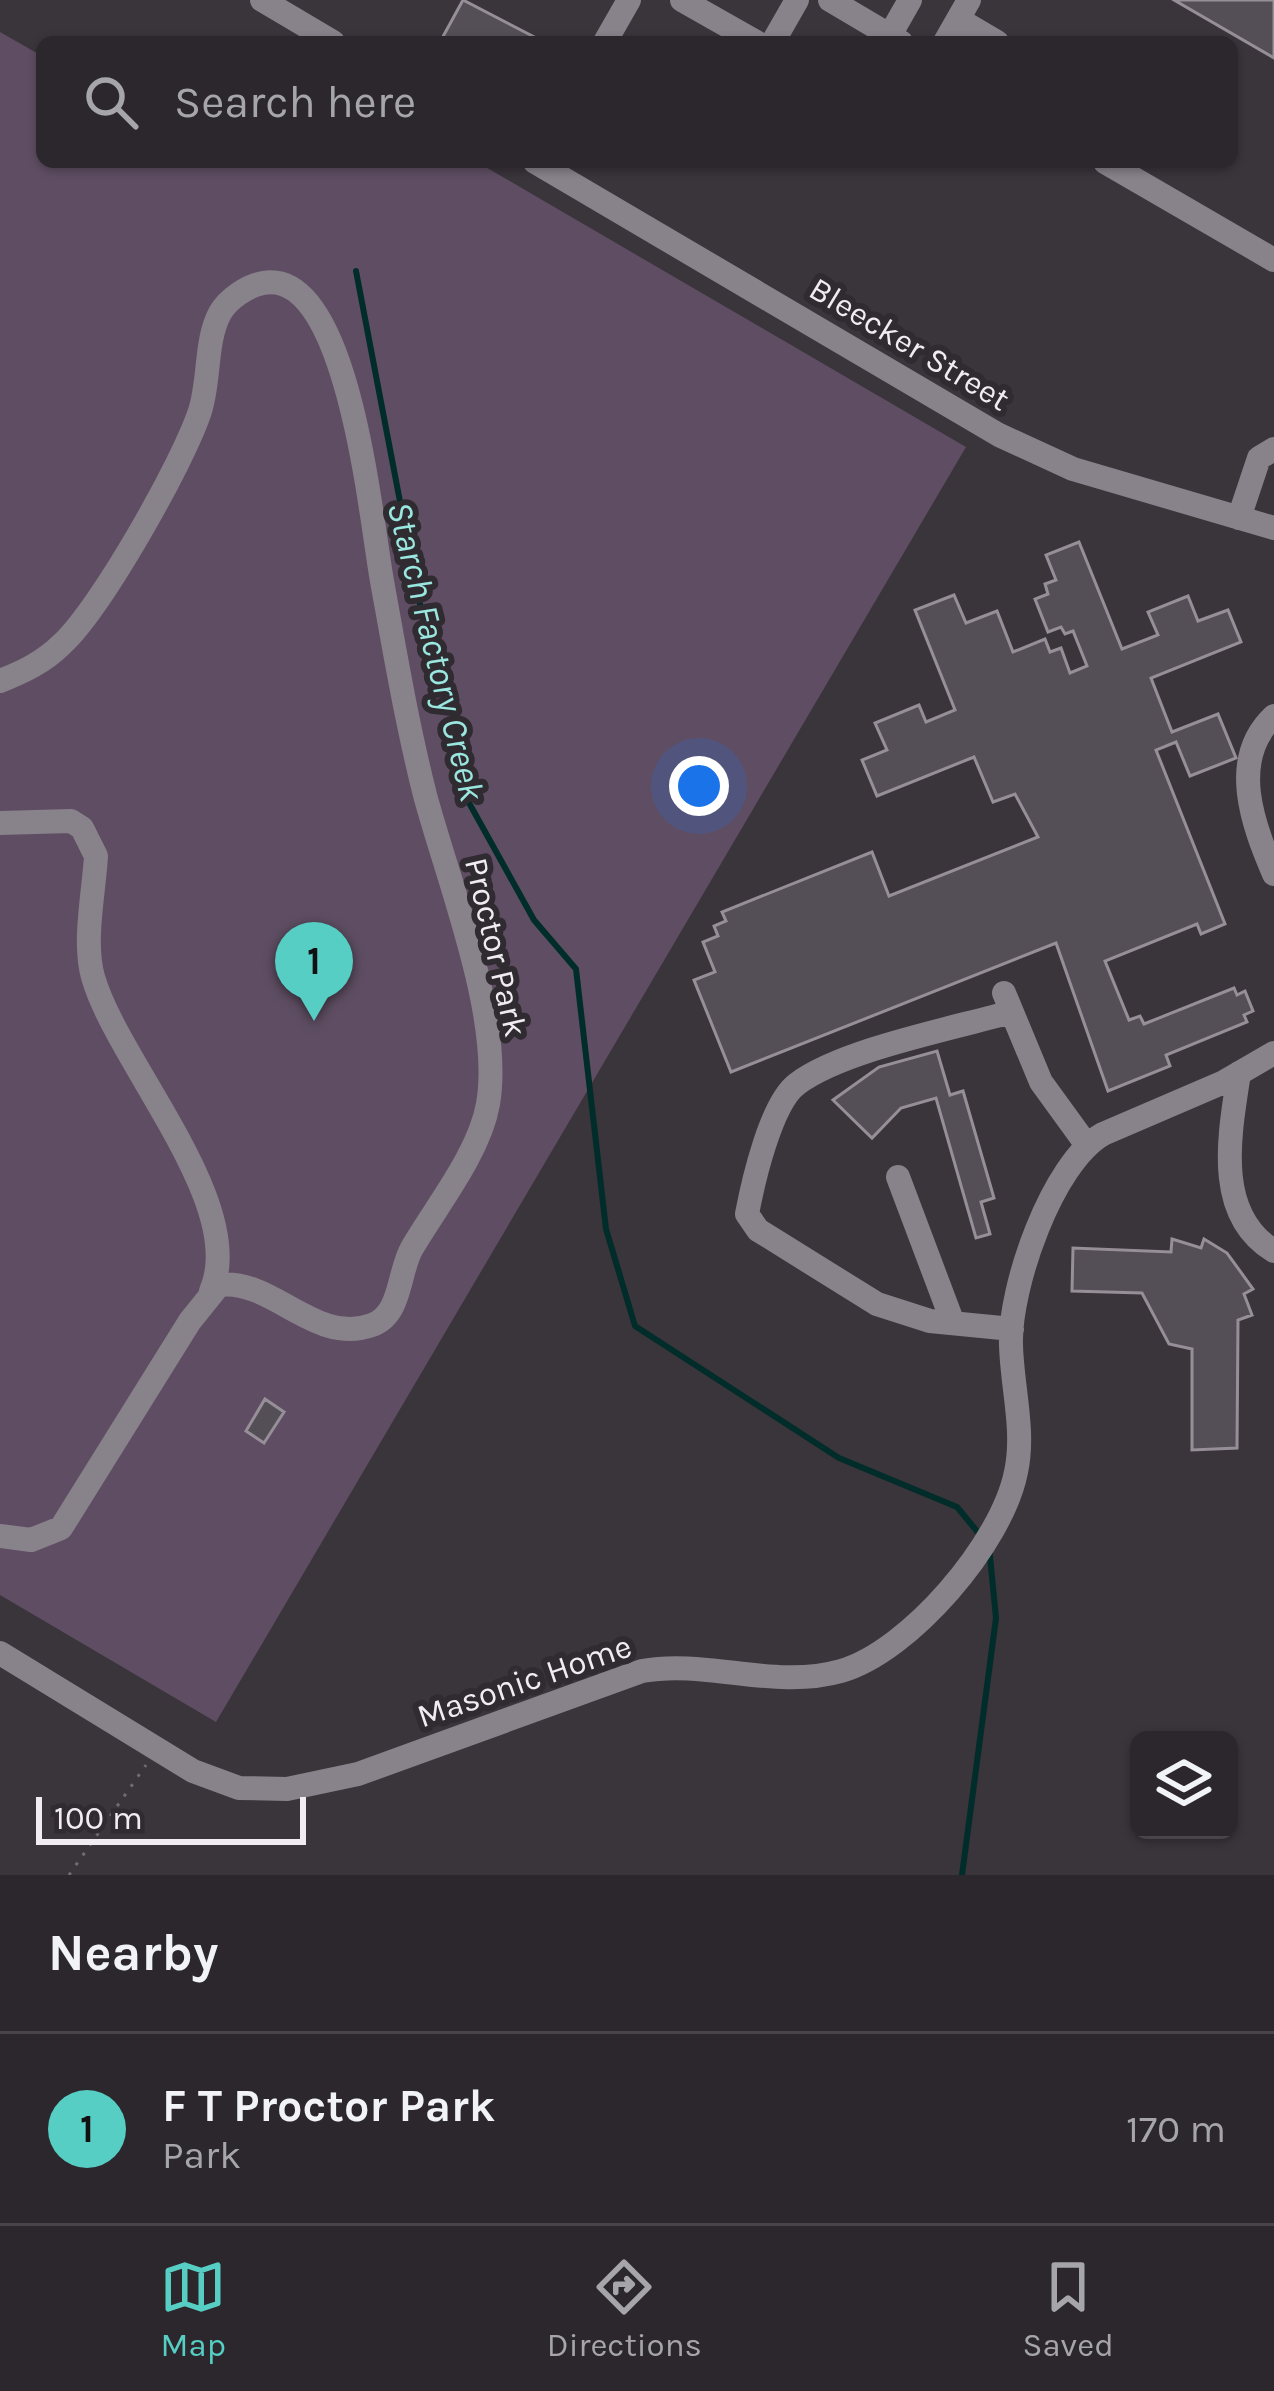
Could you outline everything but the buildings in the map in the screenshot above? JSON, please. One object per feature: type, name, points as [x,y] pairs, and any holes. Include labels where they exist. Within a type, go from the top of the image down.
[{"type":"street","points":[[262,0],[323,36]]},
{"type":"street","points":[[608,36],[629,0]]},
{"type":"street","points":[[682,0],[745,36]]},
{"type":"street","points":[[776,36],[797,0]]},
{"type":"street","points":[[830,0],[890,36]]},
{"type":"street","points":[[896,36],[910,0]]},
{"type":"street","points":[[949,36],[964,10],[991,36]]},
{"type":"street","name":"Bleecker Street","points":[[546,168],[999,435],[1072,469],[1274,528]]},
{"type":"street","points":[[1115,168],[1274,260]]},
{"type":"street","name":"Proctor Park","points":[[0,681],[29,669],[62,644],[118,565],[200,410],[217,319],[226,303],[265,282],[291,285],[309,298],[324,319],[345,382],[410,737],[486,1019],[488,1107],[404,1263],[395,1304],[380,1322],[343,1329],[290,1310],[246,1286],[232,1284],[211,1291]]},
{"type":"street","points":[[1239,518],[1259,458],[1274,449]]},
{"type":"street","points":[[1274,716],[1250,757],[1247,788],[1274,874]]},
{"type":"street","points":[[0,824],[71,821],[92,842],[96,856],[90,970],[101,1003],[167,1119],[217,1226],[221,1253],[211,1291],[62,1528],[31,1540],[0,1536]]},
{"type":"street","points":[[1012,1329],[953,1323],[877,1304],[758,1230],[747,1214],[779,1109],[795,1084],[844,1061],[1008,1002],[1051,1100],[1086,1144],[1274,1053]]},
{"type":"street","points":[[1239,1073],[1229,1183],[1249,1232],[1274,1251]]},
{"type":"street","name":"Masonic Home","points":[[0,1653],[193,1771],[239,1787],[322,1785],[642,1671],[669,1666],[769,1678],[815,1676],[870,1660],[904,1637],[947,1591],[1009,1496],[1019,1442],[1012,1329],[1035,1236],[1066,1172],[1086,1144]]},
{"type":"street","points":[[898,1178],[953,1323]]},
{"type":"path","points":[[69,1875],[158,1749]]},
{"type":"shaded area","points":[[0,32],[36,53],[36,168],[487,168],[966,447],[216,1722],[0,1595]]},
{"type":"waterway","name":"Starch Factory Creek","points":[[356,271],[419,601],[455,714],[468,801],[534,920],[576,969],[606,1229],[635,1326],[839,1458],[957,1507],[981,1536]]},
{"type":"waterway","name":"Starch Factory Creek","points":[[962,1875],[996,1618],[989,1546]]},
{"type":"place","name":"F T Proctor Park","points":[[314,1021]]}]
